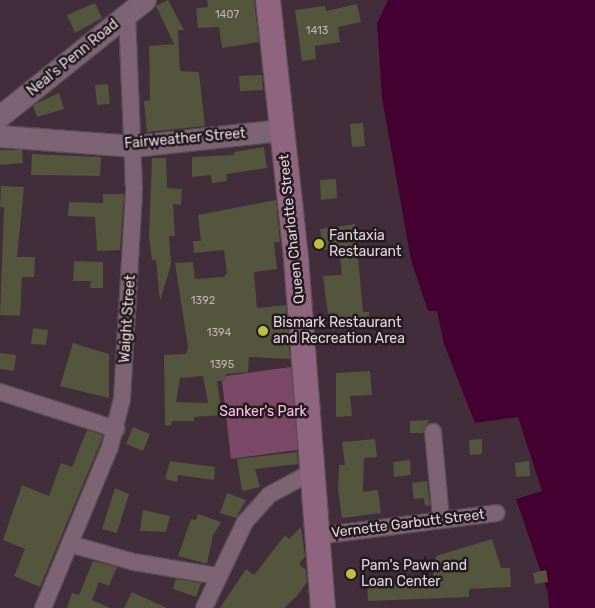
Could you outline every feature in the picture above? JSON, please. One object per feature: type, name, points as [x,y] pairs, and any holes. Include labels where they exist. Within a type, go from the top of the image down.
[{"type":"main road","name":"Queen Charlotte Street","points":[[268,0],[296,258],[318,536],[317,604]]},
{"type":"street","name":"Neal's Penn Road","points":[[0,116],[145,0]]},
{"type":"street","name":"Waight Street","points":[[43,608],[116,429],[131,287],[134,146],[128,14]]},
{"type":"street","name":"Fairweather Street","points":[[0,136],[134,146],[281,130]]},
{"type":"street","points":[[0,392],[116,429]]},
{"type":"street","points":[[433,432],[441,519]]},
{"type":"street","points":[[204,608],[241,528],[256,509],[270,496],[312,472]]},
{"type":"street","name":"Vernette Garbutt Street","points":[[318,536],[497,513]]},
{"type":"street","points":[[70,544],[134,562],[218,576]]},
{"type":"green space","name":"Sanker's Park","points":[[298,366],[304,449],[231,459],[222,381],[226,376]]},
{"type":"shaded area","points":[[388,0],[595,0],[595,608],[549,608],[548,593],[516,499],[542,491],[518,417],[475,423],[444,344],[437,311],[428,311],[411,260],[382,98],[377,23]]},
{"type":"building","points":[[168,0],[184,30],[178,30],[180,71],[199,72],[205,126],[147,132],[144,101],[150,100],[149,46],[174,44],[156,6]]},
{"type":"building","points":[[207,0],[254,0],[259,42],[222,48],[219,27],[198,28],[196,8],[208,7]]},
{"type":"building","points":[[95,3],[102,18],[75,33],[67,15]]},
{"type":"building","points":[[357,4],[361,22],[338,27],[340,42],[315,46],[316,59],[302,61],[295,10],[325,6],[326,11]]},
{"type":"building","points":[[262,75],[263,90],[240,91],[239,76]]},
{"type":"building","points":[[108,84],[110,104],[97,105],[95,85]]},
{"type":"building","points":[[59,93],[64,109],[37,117],[33,105]]},
{"type":"building","points":[[363,123],[365,146],[352,147],[350,124]]},
{"type":"building","points":[[264,147],[267,168],[226,174],[227,181],[212,183],[211,175],[192,177],[192,157],[234,155],[234,152]]},
{"type":"building","points":[[0,150],[22,150],[23,163],[0,165]]},
{"type":"building","points":[[32,154],[101,157],[100,176],[31,175]]},
{"type":"building","points":[[152,158],[166,158],[167,188],[182,189],[181,205],[173,204],[175,236],[169,236],[171,264],[160,301],[156,260],[152,260],[149,237]]},
{"type":"building","points":[[336,179],[337,198],[321,200],[320,180]]},
{"type":"building","points":[[1,186],[24,187],[17,257],[35,257],[34,277],[22,277],[20,316],[0,315],[4,207],[0,207]]},
{"type":"building","points":[[103,194],[124,194],[120,250],[97,251],[95,217],[68,216],[69,202],[103,203]]},
{"type":"building","points":[[276,200],[280,242],[274,242],[277,269],[254,272],[257,308],[286,305],[290,359],[249,357],[248,372],[226,374],[225,381],[217,381],[222,415],[194,417],[194,421],[172,421],[171,426],[165,425],[164,355],[186,354],[188,347],[175,263],[193,262],[195,279],[223,277],[227,273],[224,250],[194,253],[193,241],[201,241],[198,215]],"holes":[[[203,376],[208,403],[176,402],[180,378]]]},
{"type":"building","points":[[355,224],[363,312],[369,312],[370,328],[330,330],[323,276],[342,275],[339,248],[323,250],[320,229]]},
{"type":"building","points":[[74,261],[103,262],[103,288],[90,288],[91,281],[73,281]]},
{"type":"building","points":[[33,328],[48,330],[46,345],[31,344]]},
{"type":"building","points":[[73,343],[109,354],[109,398],[60,386]]},
{"type":"building","points":[[0,353],[16,355],[14,371],[0,369]]},
{"type":"building","points":[[370,371],[372,395],[350,396],[352,416],[336,417],[336,373]]},
{"type":"building","points":[[429,420],[423,433],[410,433],[410,421]]},
{"type":"building","points":[[133,427],[150,434],[143,451],[126,444]]},
{"type":"building","points":[[87,430],[103,435],[40,587],[14,576],[25,549],[3,540],[22,485],[49,496],[61,463],[72,467]]},
{"type":"building","points":[[375,439],[377,457],[364,458],[363,492],[378,490],[381,513],[342,518],[338,489],[339,465],[345,465],[342,442]]},
{"type":"building","points":[[482,439],[482,454],[470,455],[469,440]]},
{"type":"building","points":[[297,452],[298,464],[255,469],[260,487],[242,491],[237,459]]},
{"type":"building","points":[[410,460],[411,475],[394,477],[393,462]]},
{"type":"building","points":[[170,461],[215,467],[214,480],[178,475],[177,482],[165,479]]},
{"type":"building","points":[[529,461],[530,476],[516,477],[515,463]]},
{"type":"building","points":[[427,481],[430,505],[425,506],[424,498],[414,499],[412,483]]},
{"type":"building","points":[[115,488],[129,494],[117,533],[102,529]]},
{"type":"building","points":[[227,493],[246,500],[236,518],[220,513]]},
{"type":"building","points":[[143,510],[170,516],[166,532],[140,531]]},
{"type":"building","points":[[198,514],[221,522],[213,535],[207,564],[178,556],[191,519],[196,520]]},
{"type":"building","points":[[301,527],[305,557],[299,564],[306,570],[307,582],[297,596],[284,608],[220,608],[246,569],[254,575],[285,535],[289,539]]},
{"type":"building","points":[[492,539],[501,568],[510,568],[511,587],[469,589],[469,597],[368,601],[367,583],[433,578],[436,556]]},
{"type":"building","points":[[93,561],[117,567],[109,586],[99,582],[92,600],[110,608],[67,608],[72,593],[79,595]]},
{"type":"building","points":[[546,570],[548,582],[535,584],[533,573]]},
{"type":"building","points":[[176,579],[201,583],[196,597],[173,589]]},
{"type":"building","points":[[132,592],[167,608],[124,608]]},
{"type":"place","name":"Fantaxia Restaurant","points":[[319,244]]},
{"type":"place","name":"Bismark Restaurant and Recreation Area","points":[[263,331]]},
{"type":"place","name":"Pam's Pawn and Loan Center","points":[[351,574]]}]
